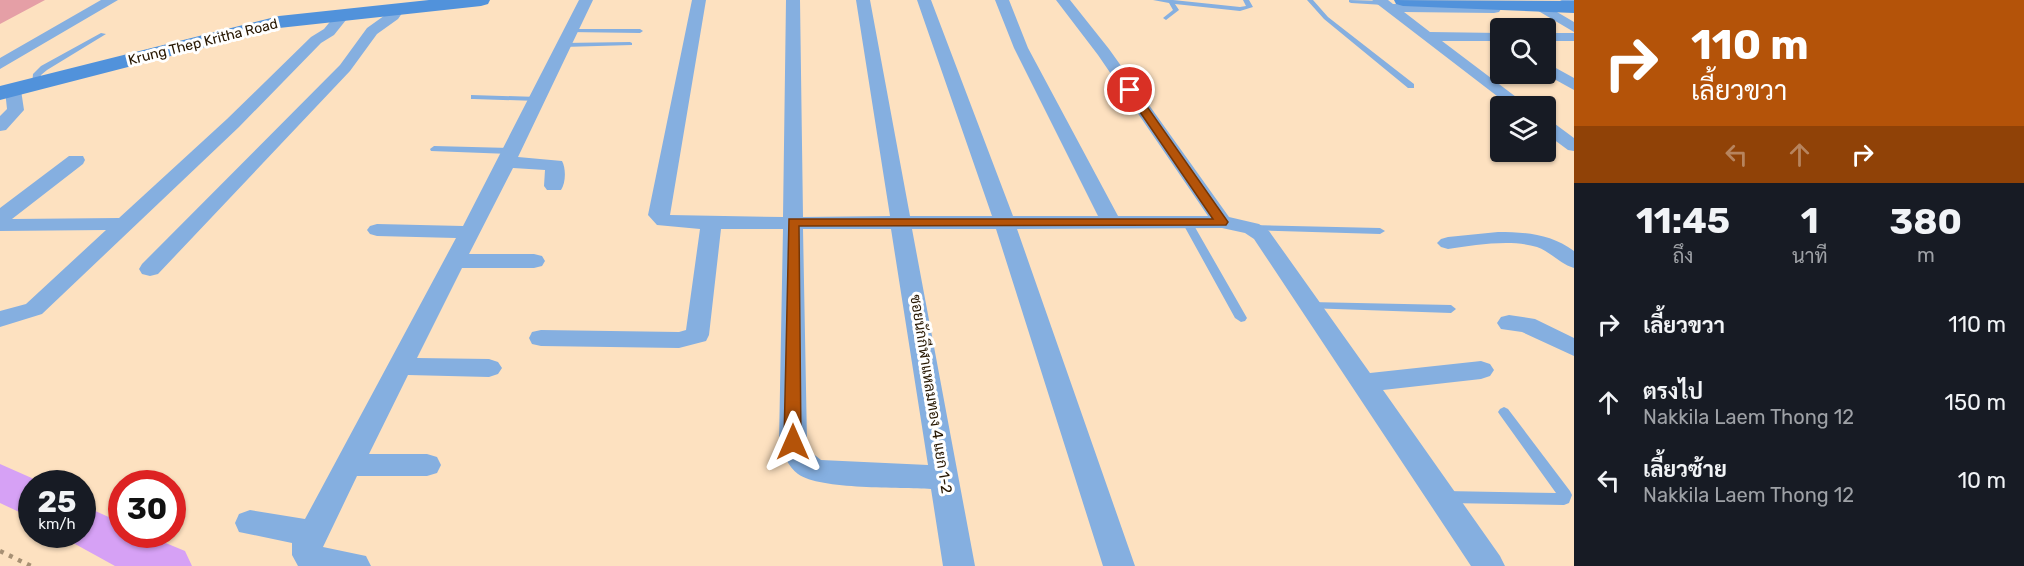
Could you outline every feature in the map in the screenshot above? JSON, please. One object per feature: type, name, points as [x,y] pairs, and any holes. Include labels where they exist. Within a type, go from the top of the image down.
[{"type":"main road","name":"Krung Thep Kritha Road","points":[[6,92],[259,26],[398,9],[421,3],[481,0]]},
{"type":"main road","points":[[1484,0],[1572,3]]},
{"type":"main road","points":[[1389,3],[1533,8],[1572,3]]},
{"type":"street","points":[[0,64],[111,0]]},
{"type":"street","points":[[355,566],[313,559],[308,555],[307,545],[538,99],[586,0]]},
{"type":"street","points":[[699,0],[658,215],[664,221],[711,223],[1222,222],[1252,228],[1262,235],[1489,566]]},
{"type":"street","points":[[793,0],[793,442],[798,457],[805,466],[818,471],[944,478]]},
{"type":"street","name":"ซอยนักกีฬาแหลมทอง 4 แยก 1-2","points":[[863,0],[959,566]]},
{"type":"street","points":[[924,0],[1005,223],[1119,566]]},
{"type":"street","points":[[1002,0],[1021,48],[1111,222]]},
{"type":"street","points":[[1063,0],[1104,52],[1222,222]]},
{"type":"street","points":[[1389,3],[1426,36],[1507,96]]},
{"type":"street","points":[[1533,8],[1574,28]]},
{"type":"street","points":[[150,269],[345,68],[372,31],[393,16],[398,9]]},
{"type":"street","points":[[0,319],[34,309],[233,123],[316,40],[329,32],[334,16]]},
{"type":"street","points":[[1426,36],[1490,38]]},
{"type":"street","points":[[1556,37],[1574,37]]},
{"type":"street","points":[[1556,74],[1574,85]]},
{"type":"street","points":[[0,126],[16,110],[6,92]]},
{"type":"street","points":[[1556,130],[1574,133]]},
{"type":"street","points":[[1556,133],[1574,146]]},
{"type":"street","points":[[508,157],[555,165],[554,186]]},
{"type":"street","points":[[0,218],[76,160]]},
{"type":"street","points":[[541,338],[679,340],[697,335],[711,223]]},
{"type":"street","points":[[0,225],[123,224]]},
{"type":"street","points":[[377,230],[469,232]]},
{"type":"street","points":[[1448,243],[1469,240],[1535,240],[1554,247],[1574,261]]},
{"type":"street","points":[[454,261],[534,261]]},
{"type":"street","points":[[1509,322],[1527,325],[1574,348]]},
{"type":"street","points":[[399,366],[489,368]]},
{"type":"street","points":[[1363,383],[1481,370]]},
{"type":"street","points":[[347,465],[427,465]]},
{"type":"street","points":[[250,523],[312,533]]},
{"type":"lane","points":[[1156,0],[1240,9],[1250,7],[1246,0]]},
{"type":"lane","points":[[1311,0],[1326,18],[1412,86]]},
{"type":"lane","points":[[1351,1],[1389,3]]},
{"type":"lane","points":[[1166,18],[1176,10],[1171,2]]},
{"type":"lane","points":[[567,38],[640,31]]},
{"type":"lane","points":[[35,84],[36,74],[44,68],[103,34]]},
{"type":"lane","points":[[567,38],[630,44]]},
{"type":"lane","points":[[474,97],[538,99]]},
{"type":"lane","points":[[434,149],[508,157]]},
{"type":"lane","points":[[1187,222],[1241,318]]},
{"type":"lane","points":[[1252,228],[1380,231]]},
{"type":"lane","points":[[1310,306],[1451,309]]},
{"type":"lane","points":[[1442,497],[1564,499],[1565,495],[1504,412]]},
{"type":"path","points":[[0,551],[31,566]]},
{"type":"shaded area","points":[[0,0],[45,0],[0,24]]},
{"type":"waterway","points":[[0,482],[18,492]]},
{"type":"waterway","points":[[96,532],[150,561],[168,566]]},
{"type":"route","points":[[793,442],[793,222],[1222,222],[1130,90]]}]
